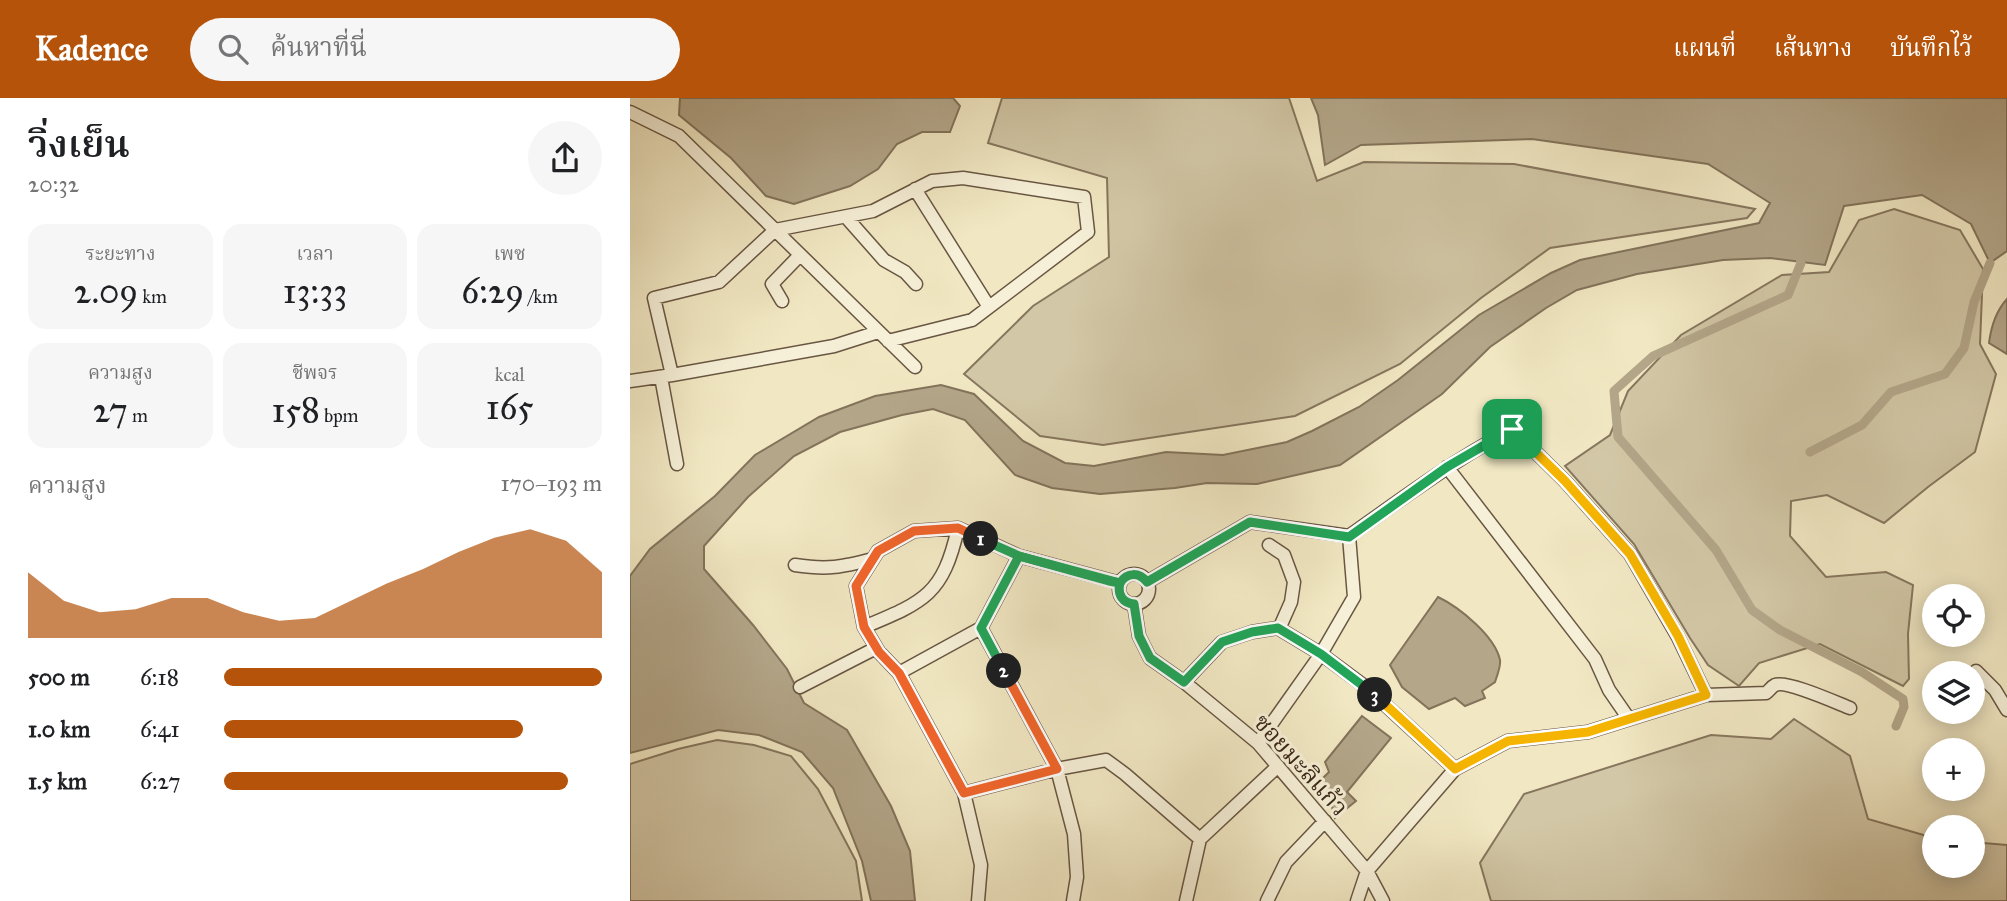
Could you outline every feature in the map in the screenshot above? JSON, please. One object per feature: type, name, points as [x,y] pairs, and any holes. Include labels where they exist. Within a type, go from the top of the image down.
[{"type":"street","points":[[630,111],[679,136],[915,367]]},
{"type":"street","points":[[630,381],[667,376],[972,320],[1088,232],[1084,197],[963,178],[932,181],[873,211],[775,230],[719,282],[654,298],[667,376],[677,464]]},
{"type":"street","points":[[915,189],[989,307]]},
{"type":"street","points":[[846,217],[884,260],[905,272],[916,284]]},
{"type":"street","points":[[782,301],[772,284],[800,255]]},
{"type":"street","points":[[1147,582],[1250,522],[1349,537],[1447,467],[1534,419]]},
{"type":"street","points":[[1512,429],[1565,481],[1630,554],[1678,636],[1706,695]]},
{"type":"street","points":[[1447,467],[1595,659],[1609,690],[1629,719]]},
{"type":"street","points":[[864,627],[909,607],[936,586],[949,562],[958,528]]},
{"type":"street","points":[[978,901],[981,865],[964,793],[899,673],[876,648],[864,627],[856,586],[878,551],[914,531],[958,528],[1019,556],[1120,583]]},
{"type":"street","points":[[1258,743],[1321,654],[1354,597],[1349,537]]},
{"type":"street","points":[[1269,545],[1284,555],[1294,582],[1291,602],[1279,629]]},
{"type":"street","points":[[899,673],[981,628],[1019,556]]},
{"type":"street","points":[[796,565],[822,569],[873,559]]},
{"type":"street","points":[[1135,574],[1144,578],[1148,587],[1147,596],[1134,604],[1129,603],[1121,598],[1120,583],[1126,576],[1135,574]]},
{"type":"street","name":"ซอยมะลิแก้ว","points":[[1134,604],[1139,636],[1150,658],[1184,682],[1258,743],[1367,871],[1383,901]]},
{"type":"street","points":[[981,628],[1057,769],[1074,834],[1077,877],[1073,901]]},
{"type":"street","points":[[1184,682],[1222,642],[1252,632],[1279,629],[1321,654],[1367,688],[1455,769]]},
{"type":"street","points":[[800,687],[876,648]]},
{"type":"street","points":[[1985,680],[1995,690],[2007,710]]},
{"type":"street","points":[[1357,901],[1367,871],[1455,769],[1508,741],[1588,732],[1706,695],[1766,693],[1775,685],[1784,684],[1850,709]]},
{"type":"street","points":[[964,793],[1057,769],[1106,760],[1200,839]]},
{"type":"street","points":[[1186,901],[1200,839],[1278,766]]},
{"type":"street","points":[[1267,901],[1286,862],[1325,821]]},
{"type":"shaded area","points":[[680,98],[953,98],[960,106],[950,132],[922,132],[897,144],[878,169],[850,186],[794,204],[766,196],[731,158],[679,115]]},
{"type":"shaded area","points":[[1002,98],[1289,98],[1317,181],[1364,162],[1514,164],[1755,209],[1747,218],[1550,248],[1481,298],[1400,364],[1295,416],[1103,445],[1040,436],[964,374],[1033,306],[1109,257],[1107,178],[988,143]]},
{"type":"shaded area","points":[[1311,98],[2007,98],[2007,251],[1990,263],[1971,224],[1922,195],[1844,206],[1825,265],[1770,258],[1723,260],[1637,274],[1577,290],[1490,347],[1442,394],[1340,465],[1257,484],[1207,483],[1100,494],[1052,488],[1015,475],[965,420],[933,409],[840,432],[794,456],[748,497],[704,546],[704,569],[787,669],[804,703],[847,730],[891,806],[910,851],[915,901],[871,901],[862,861],[833,788],[802,752],[759,735],[718,730],[630,753],[630,576],[650,549],[715,496],[755,455],[819,417],[875,396],[941,385],[974,394],[1023,441],[1065,463],[1094,466],[1166,452],[1223,455],[1287,442],[1359,407],[1398,380],[1479,315],[1551,273],[1580,260],[1759,223],[1770,203],[1708,164],[1532,139],[1361,145],[1325,165],[1318,115]]},
{"type":"shaded area","points":[[1894,209],[1960,230],[1983,269],[1980,344],[1996,374],[1975,452],[1884,523],[1827,495],[1791,501],[1790,536],[1826,577],[1886,572],[1913,585],[1908,634],[1909,679],[1903,686],[1820,644],[1759,663],[1739,686],[1708,665],[1634,544],[1565,466],[1610,435],[1628,391],[1681,335],[1782,275],[1829,272],[1859,220]]},
{"type":"shaded area","points":[[2007,299],[2007,354],[1989,343],[1995,320]]},
{"type":"shaded area","points":[[1438,597],[1466,615],[1484,632],[1497,651],[1500,662],[1495,682],[1482,691],[1485,698],[1465,706],[1455,698],[1429,709],[1402,687],[1390,665]]},
{"type":"shaded area","points":[[1362,716],[1391,738],[1347,792],[1356,801],[1335,818],[1329,796],[1320,781],[1329,772],[1325,762]]},
{"type":"shaded area","points":[[1794,719],[1850,756],[1868,819],[1922,835],[1922,878],[1985,878],[1985,843],[2007,845],[2007,901],[1491,901],[1480,863],[1524,794],[1711,735],[1771,739]]},
{"type":"shaded area","points":[[717,740],[754,745],[791,756],[818,789],[856,861],[862,901],[630,901],[630,764]]},
{"type":"waterway","points":[[1799,252],[1801,263],[1788,295],[1653,356],[1614,391],[1618,437],[1716,550],[1752,610],[1780,630],[1862,672],[1903,699],[1904,707],[1896,726]]},
{"type":"waterway","points":[[1810,452],[1862,425],[1891,392],[1945,374],[1964,348],[1974,302],[1990,263]]},
{"type":"route","points":[[1512,429],[1447,467],[1349,537],[1250,522],[1147,582],[1135,574],[1126,576],[1120,583],[1109,581],[1019,556],[958,528],[914,531],[878,551],[856,586],[864,627],[879,652],[899,673],[964,793],[1057,769],[981,628],[1019,556],[1120,583],[1121,598],[1134,604],[1139,636],[1150,658],[1184,682],[1222,642],[1252,632],[1278,628],[1321,654],[1367,688],[1455,769],[1508,741],[1588,732],[1706,695],[1678,636],[1630,554],[1565,481],[1512,429]]}]
